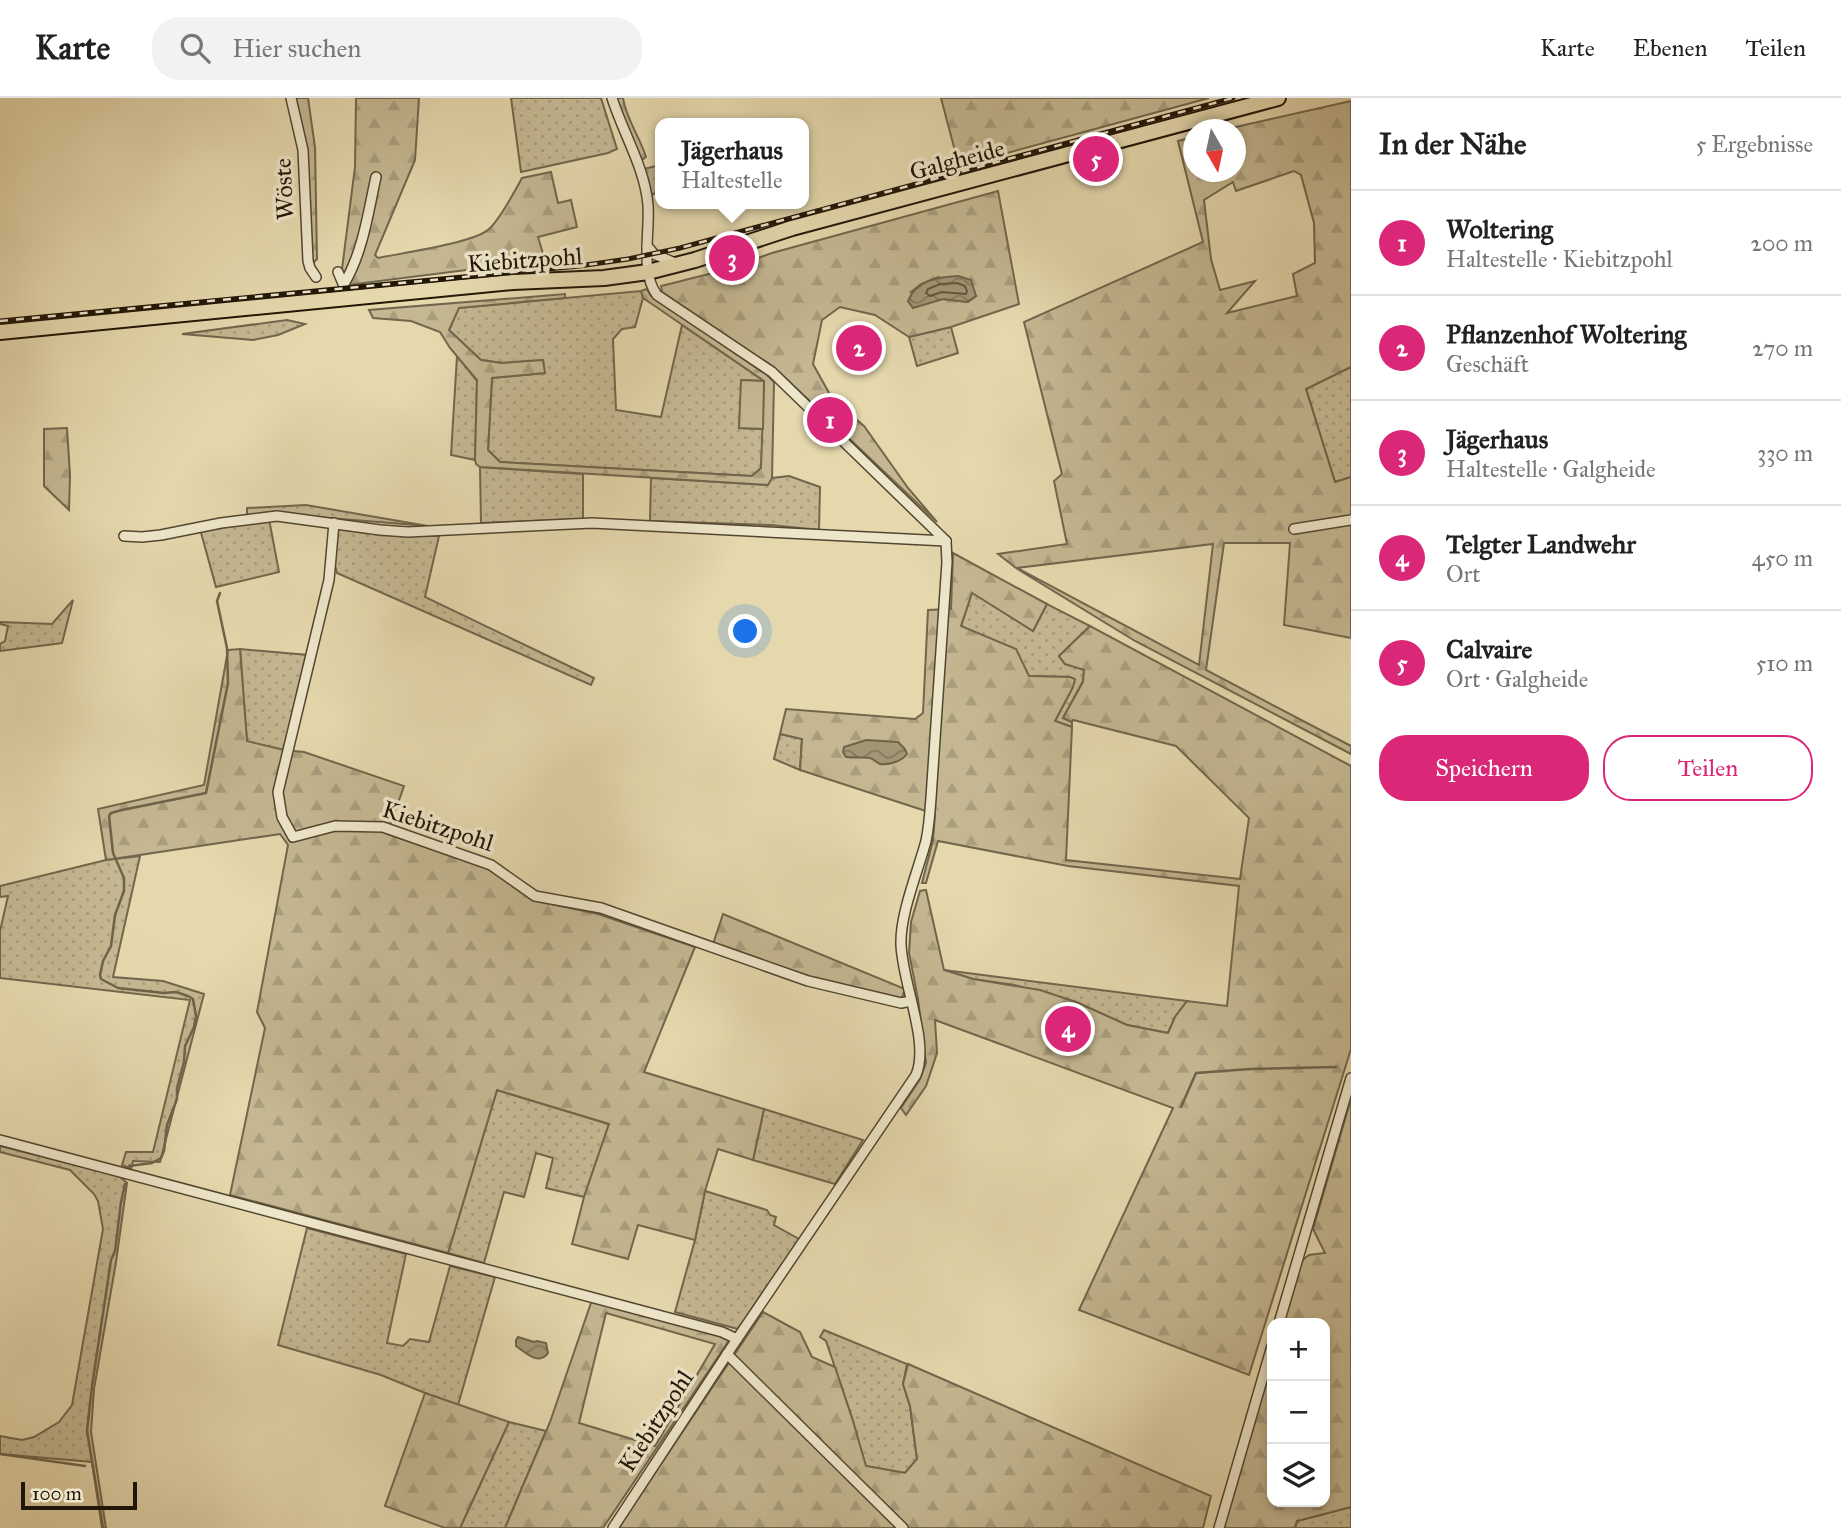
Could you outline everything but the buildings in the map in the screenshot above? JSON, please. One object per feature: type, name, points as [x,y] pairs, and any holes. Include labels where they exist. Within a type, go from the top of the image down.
[{"type":"main road","name":"Galgheide","points":[[648,272],[792,228],[1278,98]]},
{"type":"main road","name":"Kiebitzpohl","points":[[0,332],[345,291],[604,278],[648,272]]},
{"type":"street","name":"Wöste","points":[[290,98],[303,150],[308,261],[316,277]]},
{"type":"street","points":[[612,98],[646,195],[648,272],[651,288],[657,295],[772,372],[946,541]]},
{"type":"street","points":[[345,291],[366,223],[376,177]]},
{"type":"street","points":[[647,246],[662,259],[678,265]]},
{"type":"street","points":[[338,272],[345,291]]},
{"type":"street","points":[[124,536],[161,535],[221,523],[277,516],[380,530],[426,532],[592,523],[946,541]]},
{"type":"street","points":[[1294,529],[1351,520]]},
{"type":"street","name":"Kiebitzpohl","points":[[334,523],[330,580],[278,792],[282,817],[293,837],[335,825],[383,827],[491,865],[535,896],[601,908],[808,981],[901,1003],[911,1001]]},
{"type":"street","name":"Kiebitzpohl","points":[[613,1528],[916,1075],[921,1057],[901,942],[903,920],[927,837],[947,562],[946,541]]},
{"type":"street","points":[[1280,1318],[1351,1078]]},
{"type":"street","points":[[0,1140],[722,1332],[737,1339]]},
{"type":"street","points":[[727,1354],[903,1528]]},
{"type":"street","points":[[1219,1528],[1267,1363]]},
{"type":"green space","points":[[294,98],[308,98],[315,147],[317,259],[312,264]]},
{"type":"green space","points":[[356,98],[419,98],[415,160],[375,255],[378,258],[454,243],[481,234],[498,219],[522,178],[551,172],[558,203],[571,200],[577,227],[538,237],[545,260],[348,285],[342,269],[355,167]]},
{"type":"green space","points":[[511,98],[601,98],[617,149],[521,172]]},
{"type":"green space","points":[[617,98],[623,98],[646,157],[641,161],[622,114]]},
{"type":"green space","points":[[941,98],[1209,98],[959,166]]},
{"type":"green space","points":[[1351,101],[1351,367],[1306,389],[1335,482],[1351,477],[1351,638],[1284,625],[1290,543],[1224,543],[1206,670],[1351,746],[1351,754],[1135,641],[1016,568],[998,554],[1067,544],[1054,481],[1062,474],[1024,322],[1203,242],[1188,182],[1233,182],[1246,182],[1246,125]],"holes":[[[1294,171],[1301,175],[1314,223],[1315,263],[1293,274],[1297,296],[1227,313],[1255,281],[1220,290],[1211,259],[1204,200],[1233,182],[1236,191]],[[1213,544],[1199,665],[1017,568]]]},
{"type":"green space","points":[[1183,140],[1183,161],[1178,141]]},
{"type":"green space","points":[[655,166],[655,194],[651,195],[644,169]]},
{"type":"green space","points":[[998,191],[1019,304],[951,327],[909,337],[875,315],[840,307],[822,320],[813,364],[833,400],[864,426],[908,488],[937,522],[775,368],[662,292],[661,286],[725,270],[772,253]],"holes":[[[938,277],[976,296],[968,302],[911,292],[921,284]]]},
{"type":"green space","points":[[647,289],[651,296],[774,382],[772,478],[768,485],[480,467],[475,460],[477,380],[440,332],[411,321],[373,318],[369,310],[565,294],[565,298],[459,308],[449,330],[481,360],[502,363],[543,360],[545,373],[492,378],[488,450],[500,462],[752,476],[761,468],[764,381],[643,298],[641,291]]},
{"type":"green space","points":[[641,291],[643,298],[635,327],[622,329],[613,339],[616,410],[661,417],[682,325],[764,381],[742,380],[739,428],[763,429],[761,468],[752,476],[500,462],[488,450],[492,378],[544,373],[543,360],[502,363],[481,360],[449,330],[458,308]]},
{"type":"green space","points":[[287,320],[305,324],[278,335],[253,340],[182,334]]},
{"type":"green space","points":[[951,327],[958,353],[917,366],[909,337]]},
{"type":"green space","points":[[457,356],[477,381],[475,460],[451,455]]},
{"type":"green space","points":[[1351,367],[1351,477],[1335,482],[1306,389]]},
{"type":"green space","points":[[741,380],[764,381],[763,429],[739,428]]},
{"type":"green space","points":[[67,428],[69,510],[44,486],[44,429]]},
{"type":"green space","points":[[480,467],[583,474],[583,519],[481,523]]},
{"type":"green space","points":[[789,476],[820,487],[819,530],[771,525],[650,521],[651,478],[767,485],[772,478]]},
{"type":"green space","points":[[306,505],[428,526],[304,516],[247,516],[247,508]]},
{"type":"green space","points":[[269,519],[279,572],[216,587],[200,529]]},
{"type":"green space","points":[[342,527],[403,535],[439,536],[425,597],[594,678],[591,685],[337,573],[334,562],[337,531]]},
{"type":"green space","points":[[953,553],[1047,604],[1033,631],[972,593],[961,626],[1016,649],[1029,676],[1075,679],[1055,721],[1072,727],[1066,860],[1240,879],[1249,818],[1176,746],[1063,718],[1083,682],[1084,670],[1065,664],[1059,656],[1090,626],[1351,766],[1351,1049],[1249,1375],[1079,1310],[1173,1108],[935,1020],[937,1053],[926,1086],[906,1115],[901,1108],[920,1079],[926,1063],[909,953],[911,922],[920,891],[926,890],[944,970],[973,979],[1040,990],[1076,1002],[1127,1025],[1168,1033],[1175,1017],[1187,1001],[1227,1006],[1239,886],[1068,866],[938,841],[926,883],[922,883],[933,840],[935,814],[800,770],[802,739],[780,734],[786,709],[915,719],[923,713],[928,610],[951,609]]},
{"type":"green space","points":[[972,592],[1033,631],[1047,604],[1090,626],[1059,656],[1065,664],[1084,669],[1083,681],[1063,718],[1072,722],[1072,727],[1055,721],[1073,687],[1070,677],[1029,676],[1025,670],[961,626]]},
{"type":"green space","points":[[73,600],[62,643],[0,651],[0,644],[5,641],[8,626],[0,622],[52,624]]},
{"type":"green space","points":[[240,649],[308,655],[284,750],[247,742]]},
{"type":"green space","points":[[240,649],[247,741],[304,752],[404,786],[387,834],[487,868],[532,900],[598,914],[695,947],[644,1072],[764,1109],[753,1160],[718,1149],[705,1191],[695,1240],[638,1225],[628,1259],[572,1244],[584,1197],[609,1124],[497,1090],[448,1253],[230,1195],[265,1028],[257,1012],[288,845],[280,834],[106,860],[98,809],[204,785],[228,650]]},
{"type":"green space","points":[[780,734],[802,739],[800,770],[774,759]]},
{"type":"green space","points":[[140,856],[113,977],[163,981],[204,994],[160,1162],[133,1161],[131,1169],[122,1165],[126,1152],[153,1152],[190,1000],[0,978],[0,931],[8,896],[0,897],[0,886],[106,860]]},
{"type":"green space","points":[[723,914],[905,989],[902,998],[805,975],[713,944]]},
{"type":"green space","points":[[944,970],[1187,1001],[1175,1017],[1168,1033],[1127,1025],[1076,1002]]},
{"type":"green space","points":[[497,1090],[609,1124],[584,1197],[546,1188],[553,1158],[536,1153],[524,1197],[504,1192],[484,1263],[448,1253]]},
{"type":"green space","points":[[1351,1099],[1351,1507],[1297,1521],[1295,1528],[1222,1528],[1267,1375],[1267,1507],[1330,1507],[1330,1318],[1284,1318],[1300,1262],[1309,1255],[1325,1253],[1313,1229]]},
{"type":"green space","points":[[764,1109],[863,1140],[835,1184],[753,1160]]},
{"type":"green space","points":[[0,1146],[119,1176],[127,1183],[94,1389],[91,1432],[106,1528],[102,1528],[92,1462],[0,1454],[0,1436],[22,1440],[34,1437],[59,1422],[72,1405],[103,1229],[98,1201],[70,1170],[0,1152]]},
{"type":"green space","points":[[705,1191],[767,1210],[770,1215],[776,1217],[774,1225],[799,1239],[738,1329],[675,1312]]},
{"type":"green space","points":[[307,1228],[406,1254],[387,1343],[403,1346],[410,1339],[429,1342],[450,1266],[495,1277],[458,1405],[381,1375],[278,1345]]},
{"type":"green space","points":[[592,1300],[730,1339],[603,1528],[505,1528],[550,1422]],"holes":[[[606,1313],[715,1344],[655,1446],[579,1423]]]},
{"type":"green space","points":[[763,1312],[800,1332],[812,1357],[835,1367],[866,1466],[905,1473],[917,1459],[910,1406],[903,1384],[908,1364],[1211,1496],[1203,1528],[618,1528]]},
{"type":"green space","points":[[824,1330],[907,1364],[903,1384],[910,1406],[917,1459],[905,1473],[865,1466],[826,1341],[820,1337]]},
{"type":"green space","points":[[425,1393],[509,1422],[460,1528],[445,1528],[385,1506]]},
{"type":"green space","points":[[509,1422],[546,1431],[505,1528],[460,1528]]},
{"type":"green space","points":[[1351,1507],[1351,1528],[1295,1528],[1297,1521]]},
{"type":"water","points":[[958,276],[971,280],[976,296],[967,302],[943,299],[913,308],[908,301],[916,288],[928,281]]},
{"type":"water","points":[[866,740],[898,742],[907,754],[899,761],[884,764],[870,758],[846,757],[844,747]]},
{"type":"water","points":[[518,1337],[546,1343],[548,1353],[541,1358],[532,1357],[516,1346]]},
{"type":"waterway","points":[[127,1170],[129,1166],[152,1163],[161,1158],[167,1125],[177,1099],[185,1046],[196,1016],[193,999],[188,996],[176,992],[118,988],[101,979],[103,961],[111,946],[115,915],[124,891],[124,878],[113,853],[109,816],[122,810],[206,793],[228,683],[227,648],[217,601],[220,593]]},
{"type":"waterway","points":[[1181,1107],[1196,1073],[1336,1067]]},
{"type":"waterway","points":[[103,1528],[87,1431],[111,1260],[115,1251],[125,1184]]},
{"type":"waterway","points":[[0,1454],[85,1466]]},
{"type":"railway","points":[[0,321],[579,266],[628,259],[680,248],[1233,98]]},
{"type":"place","name":"Calvaire","points":[[1096,159]]},
{"type":"place","name":"Jägerhaus","points":[[732,258]]},
{"type":"place","name":"Pflanzenhof Woltering","points":[[859,348]]},
{"type":"place","name":"Woltering","points":[[830,420]]},
{"type":"place","name":"Telgter Landwehr","points":[[1068,1029]]}]
